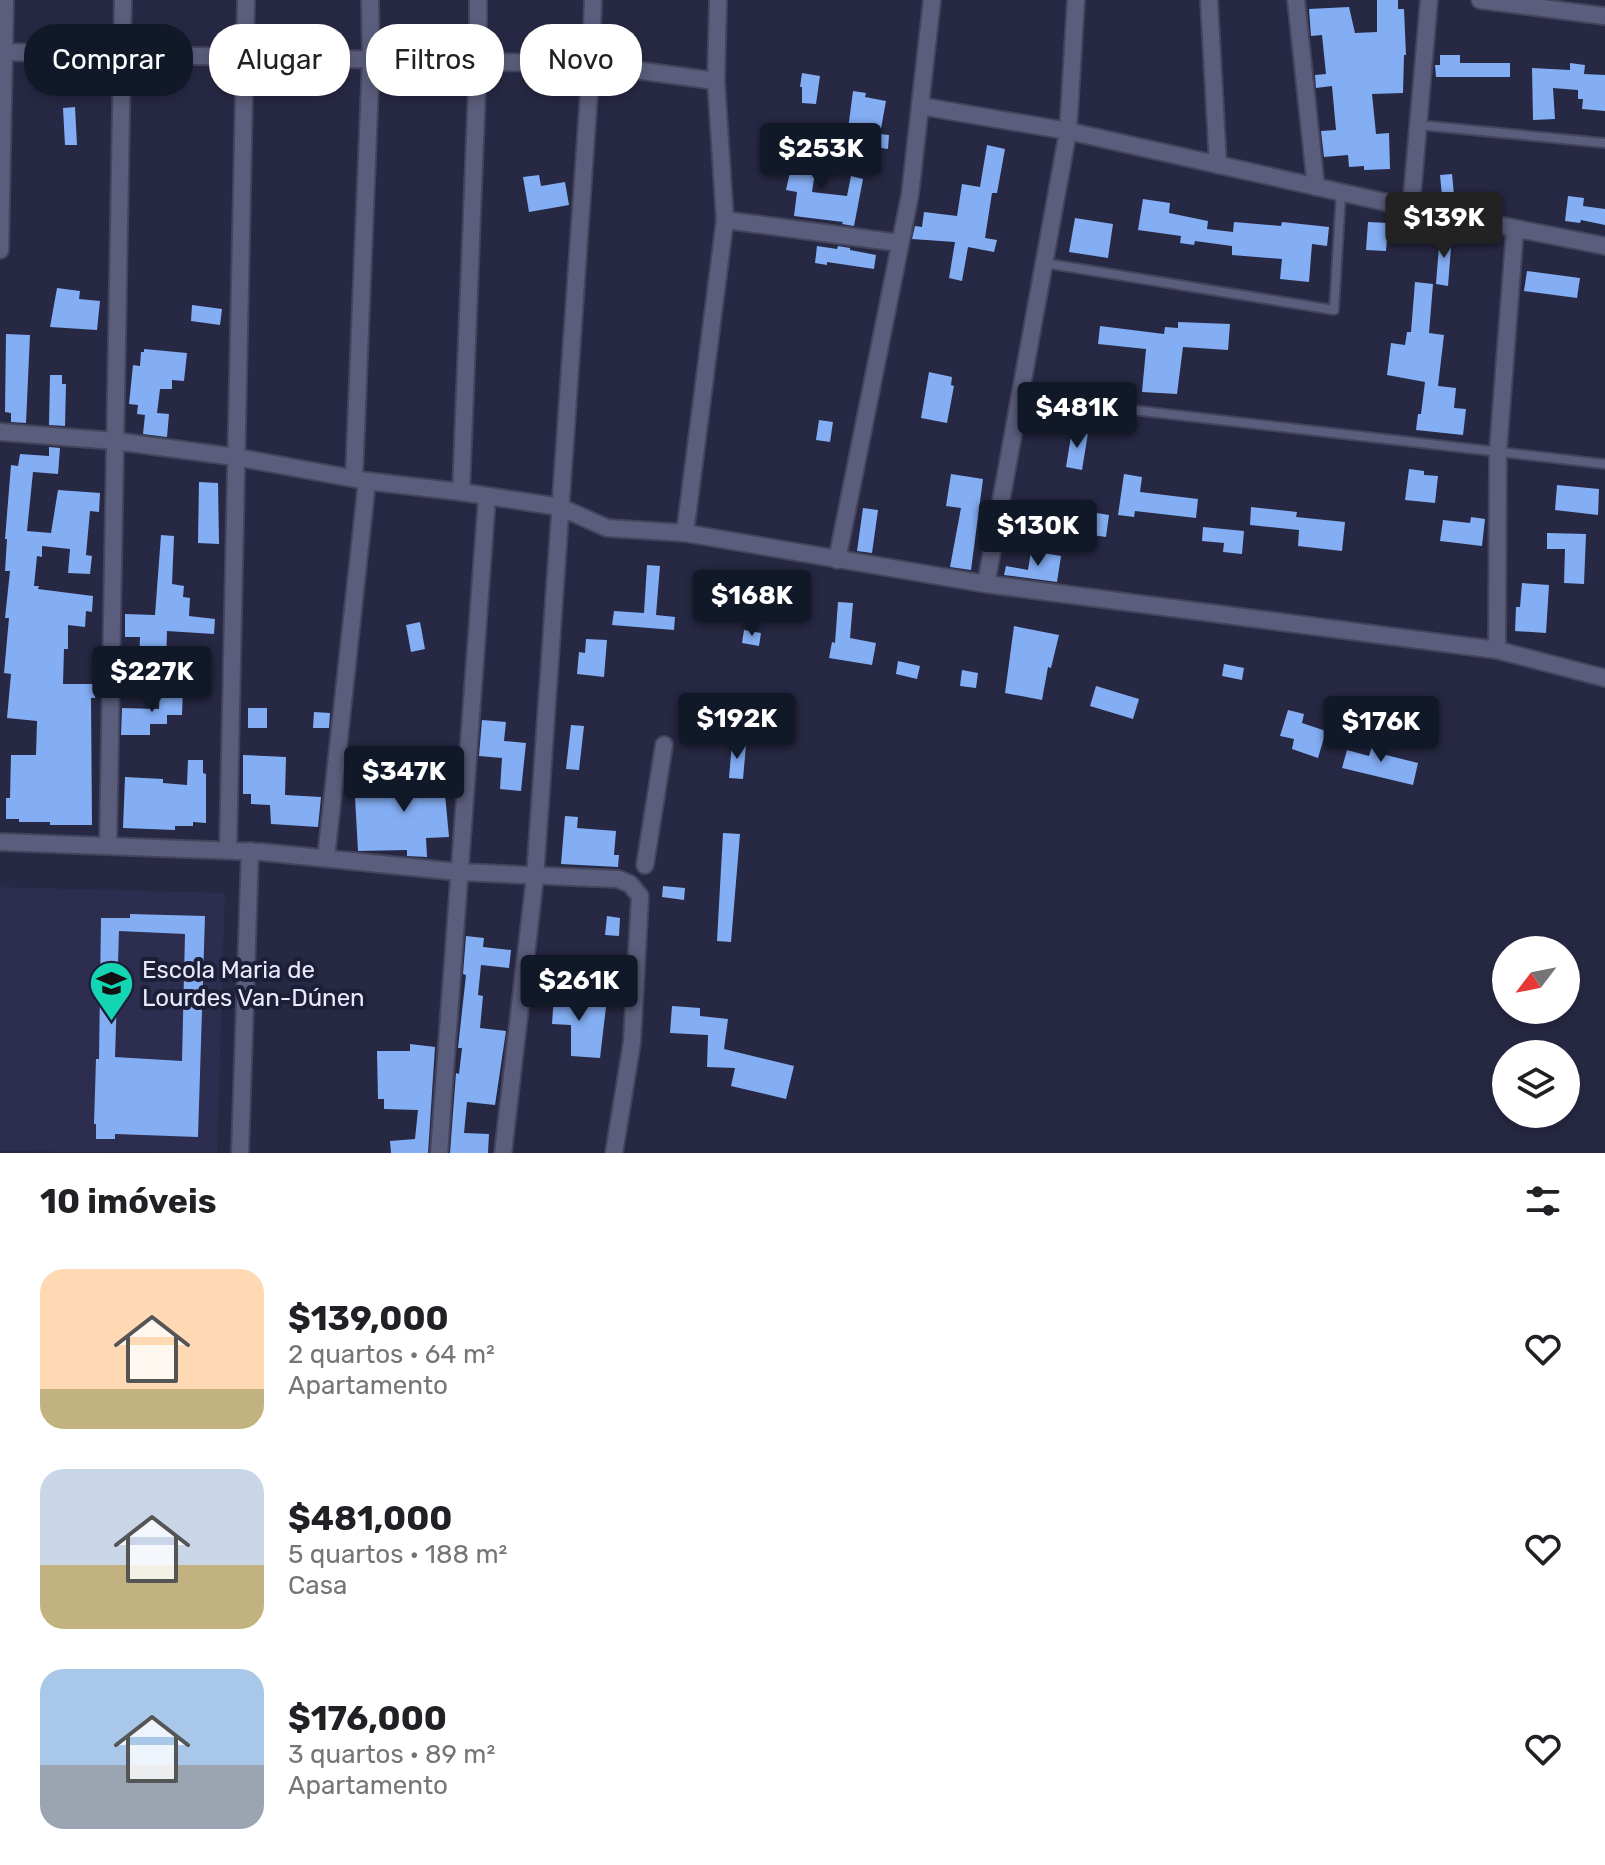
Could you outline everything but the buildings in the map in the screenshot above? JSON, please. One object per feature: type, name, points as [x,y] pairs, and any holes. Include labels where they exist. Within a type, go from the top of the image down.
[{"type":"street","points":[[0,250],[5,0]]},
{"type":"street","points":[[123,0],[123,24]]},
{"type":"street","points":[[246,0],[246,24]]},
{"type":"street","points":[[370,0],[370,24]]},
{"type":"street","points":[[478,0],[478,24]]},
{"type":"street","points":[[592,24],[593,0]]},
{"type":"street","points":[[685,533],[725,220],[716,81],[718,0]]},
{"type":"street","points":[[837,560],[910,195],[932,0]]},
{"type":"street","points":[[986,584],[1068,131],[1076,0]]},
{"type":"street","points":[[1209,0],[1218,165]]},
{"type":"street","points":[[1296,0],[1316,187]]},
{"type":"street","points":[[1411,208],[1429,0]]},
{"type":"street","points":[[1480,0],[1605,16]]},
{"type":"street","points":[[2,52],[24,52]]},
{"type":"street","points":[[642,71],[716,81]]},
{"type":"street","points":[[108,846],[121,96]]},
{"type":"street","points":[[228,850],[245,96]]},
{"type":"street","points":[[326,858],[360,479],[370,96]]},
{"type":"street","points":[[461,492],[477,96]]},
{"type":"street","points":[[503,1153],[535,877],[589,96]]},
{"type":"street","points":[[920,106],[1068,131],[1411,208],[1605,246]]},
{"type":"street","points":[[725,220],[900,243]]},
{"type":"street","points":[[1497,650],[1498,451],[1515,229]]},
{"type":"street","points":[[0,432],[115,441],[236,457],[360,479],[560,507],[607,528],[685,533],[986,584],[1497,650],[1605,678]]},
{"type":"street","points":[[439,1153],[487,497]]},
{"type":"street","points":[[645,865],[664,745]]},
{"type":"street","points":[[0,842],[250,851],[459,872],[618,879],[630,884],[640,896],[632,1042],[614,1153]]},
{"type":"street","points":[[240,1153],[250,851]]},
{"type":"lane","points":[[1418,125],[1605,143]]},
{"type":"lane","points":[[1043,263],[1334,310],[1341,193]]},
{"type":"lane","points":[[1019,397],[1605,464]]},
{"type":"shaded area","name":"Escola Maria de Lourdes Van-Dúnen","points":[[0,887],[225,893],[217,1153],[0,1151]]},
{"type":"place","name":"Escola Maria de Lourdes Van-Dúnen","points":[[111,1023]]}]
